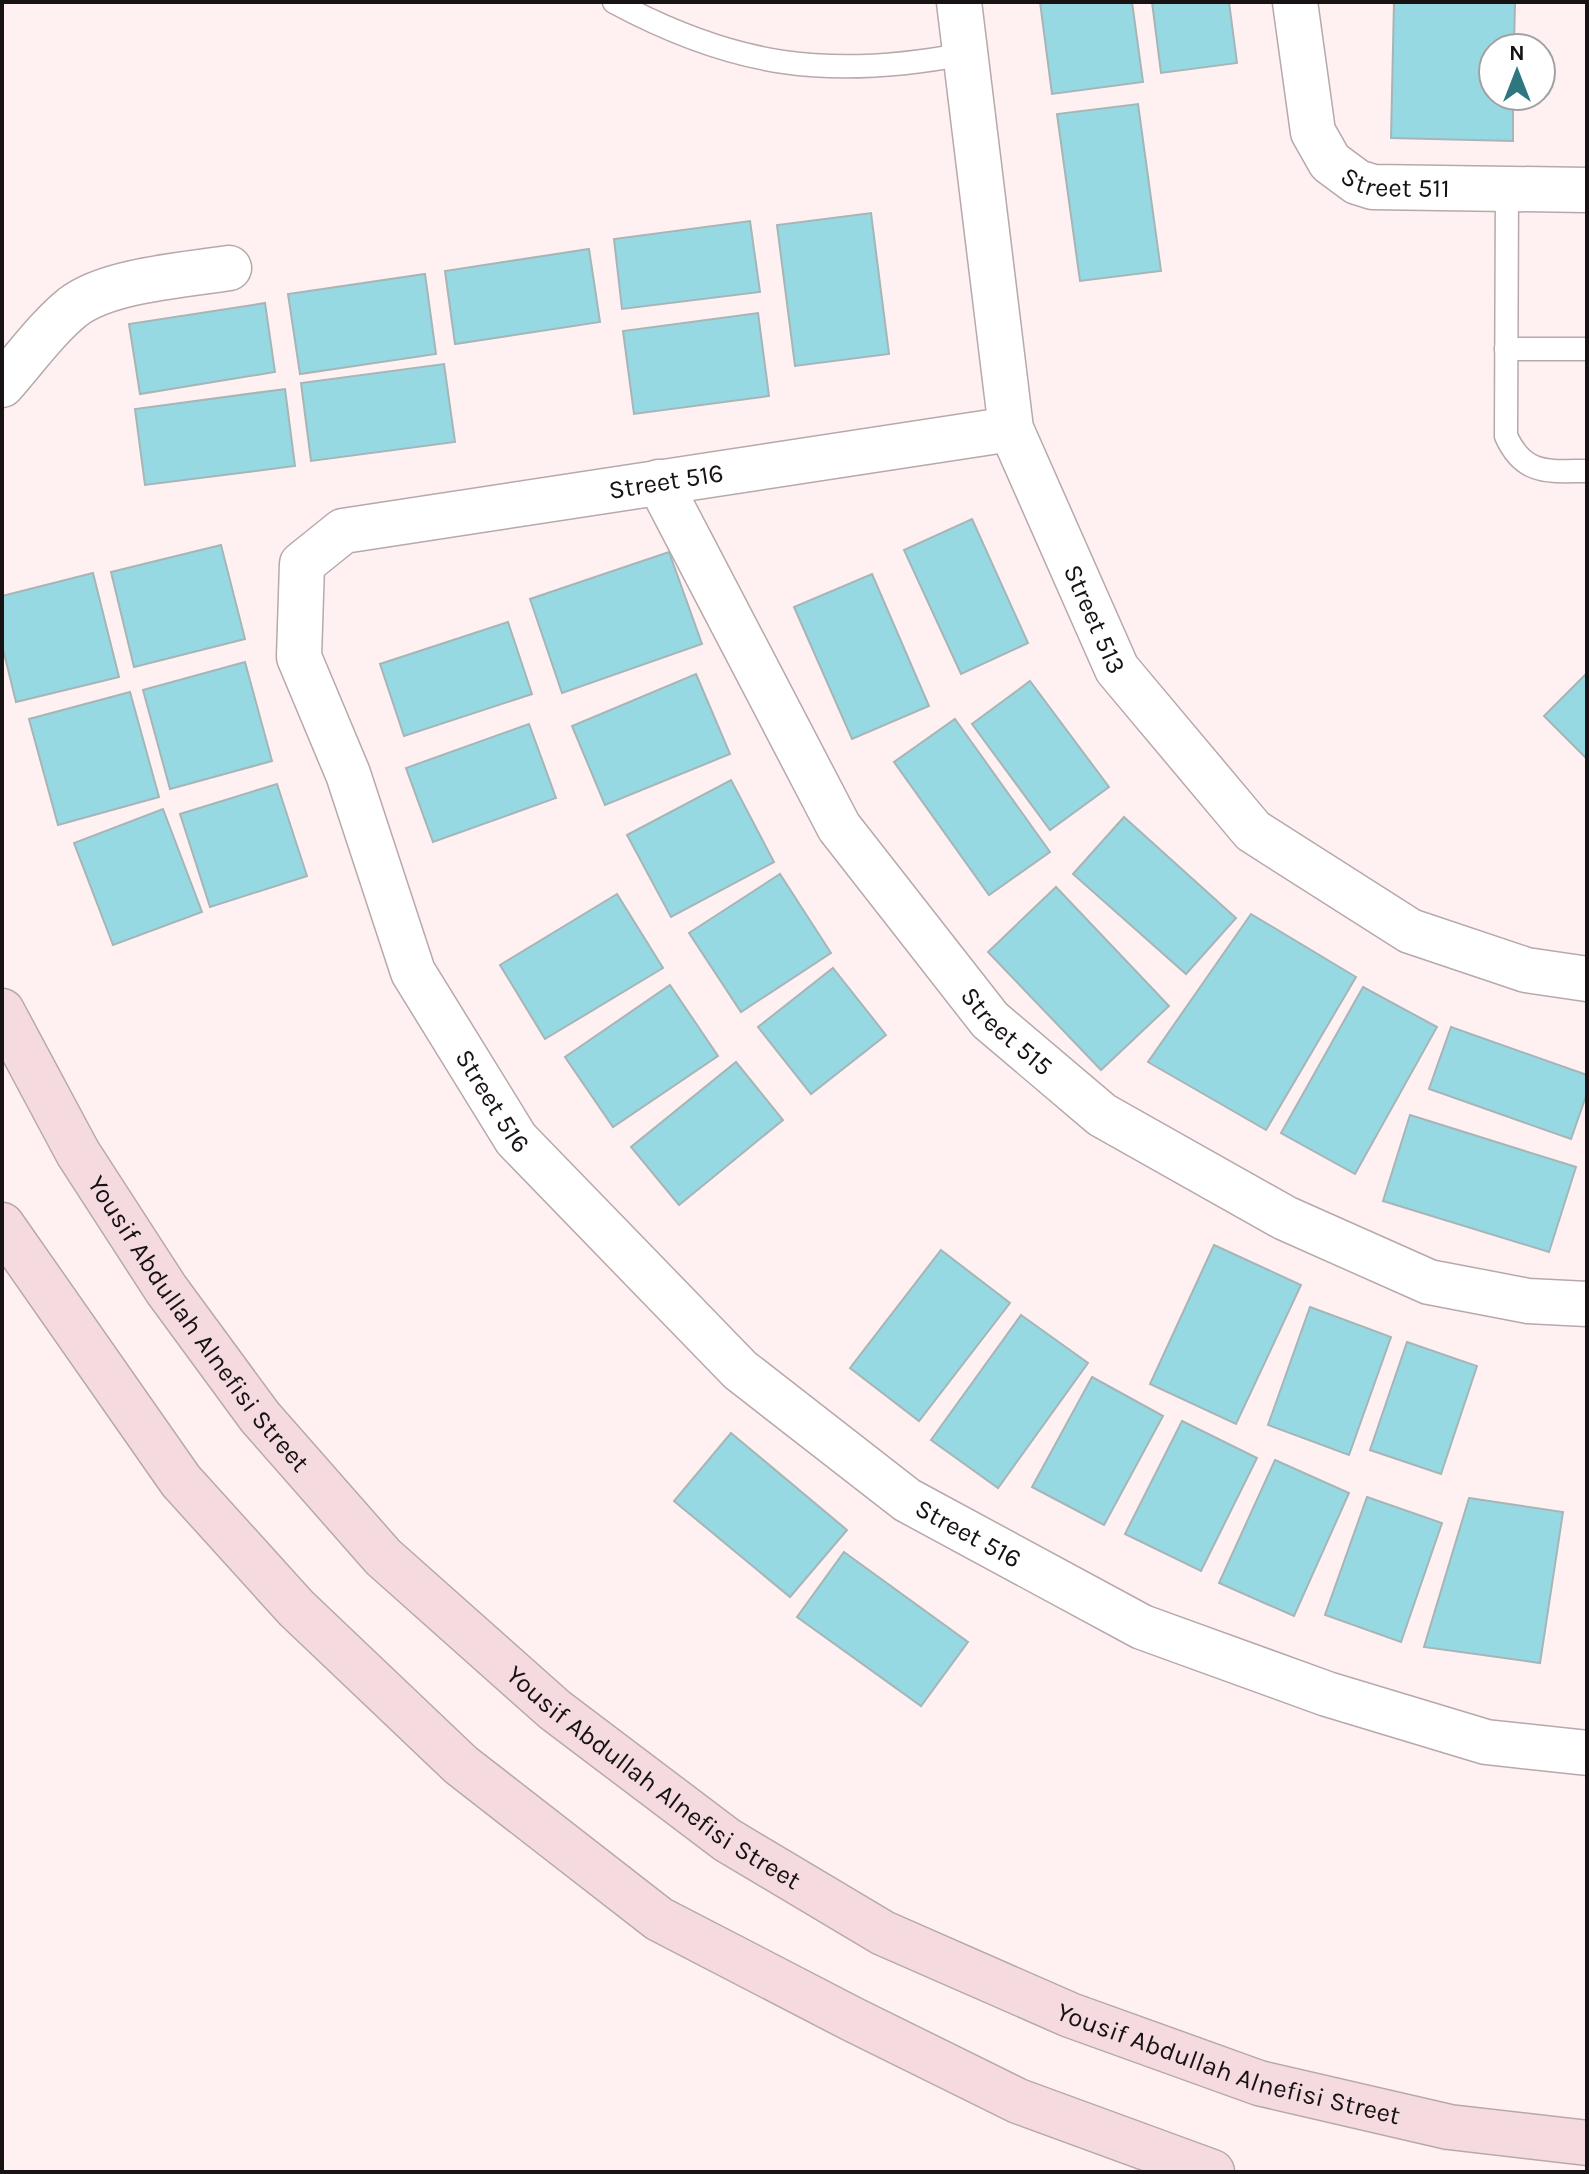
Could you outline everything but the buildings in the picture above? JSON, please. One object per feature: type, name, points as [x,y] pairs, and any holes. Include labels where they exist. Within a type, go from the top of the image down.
[{"type":"street","name":"Street 513","points":[[959,2],[1011,429],[1117,669],[1253,831],[1410,931],[1526,970],[1587,979]]},
{"type":"street","name":"Street 511","points":[[1295,2],[1313,132],[1330,162],[1342,174],[1373,187],[1587,190]]},
{"type":"street","points":[[2,385],[62,317],[84,299],[111,288],[229,268]]},
{"type":"street","name":"Street 516","points":[[1011,429],[343,531],[302,564],[299,657],[348,774],[413,972],[516,1139],[740,1370],[907,1500],[1142,1627],[1327,1694],[1486,1742],[1587,1753]]},
{"type":"street","name":"Street 515","points":[[659,482],[839,827],[990,1020],[1102,1115],[1285,1218],[1429,1282],[1528,1301],[1587,1304]]},
{"type":"street","name":"Yousif Abdullah Alnefisi Street","points":[[2,1011],[78,1153],[166,1289],[271,1428],[395,1567],[555,1710],[727,1840],[883,1933],[1070,2015],[1259,2083],[1449,2127],[1587,2143]]},
{"type":"street","points":[[2,1225],[181,1481],[296,1608],[461,1765],[659,1919],[1018,2101],[1212,2172]]},
{"type":"lane","points":[[614,2],[654,24],[703,44],[807,66],[886,66],[965,54]]},
{"type":"lane","points":[[1507,189],[1506,436],[1521,461],[1534,468],[1587,471]]},
{"type":"lane","points":[[1506,349],[1587,349]]}]
